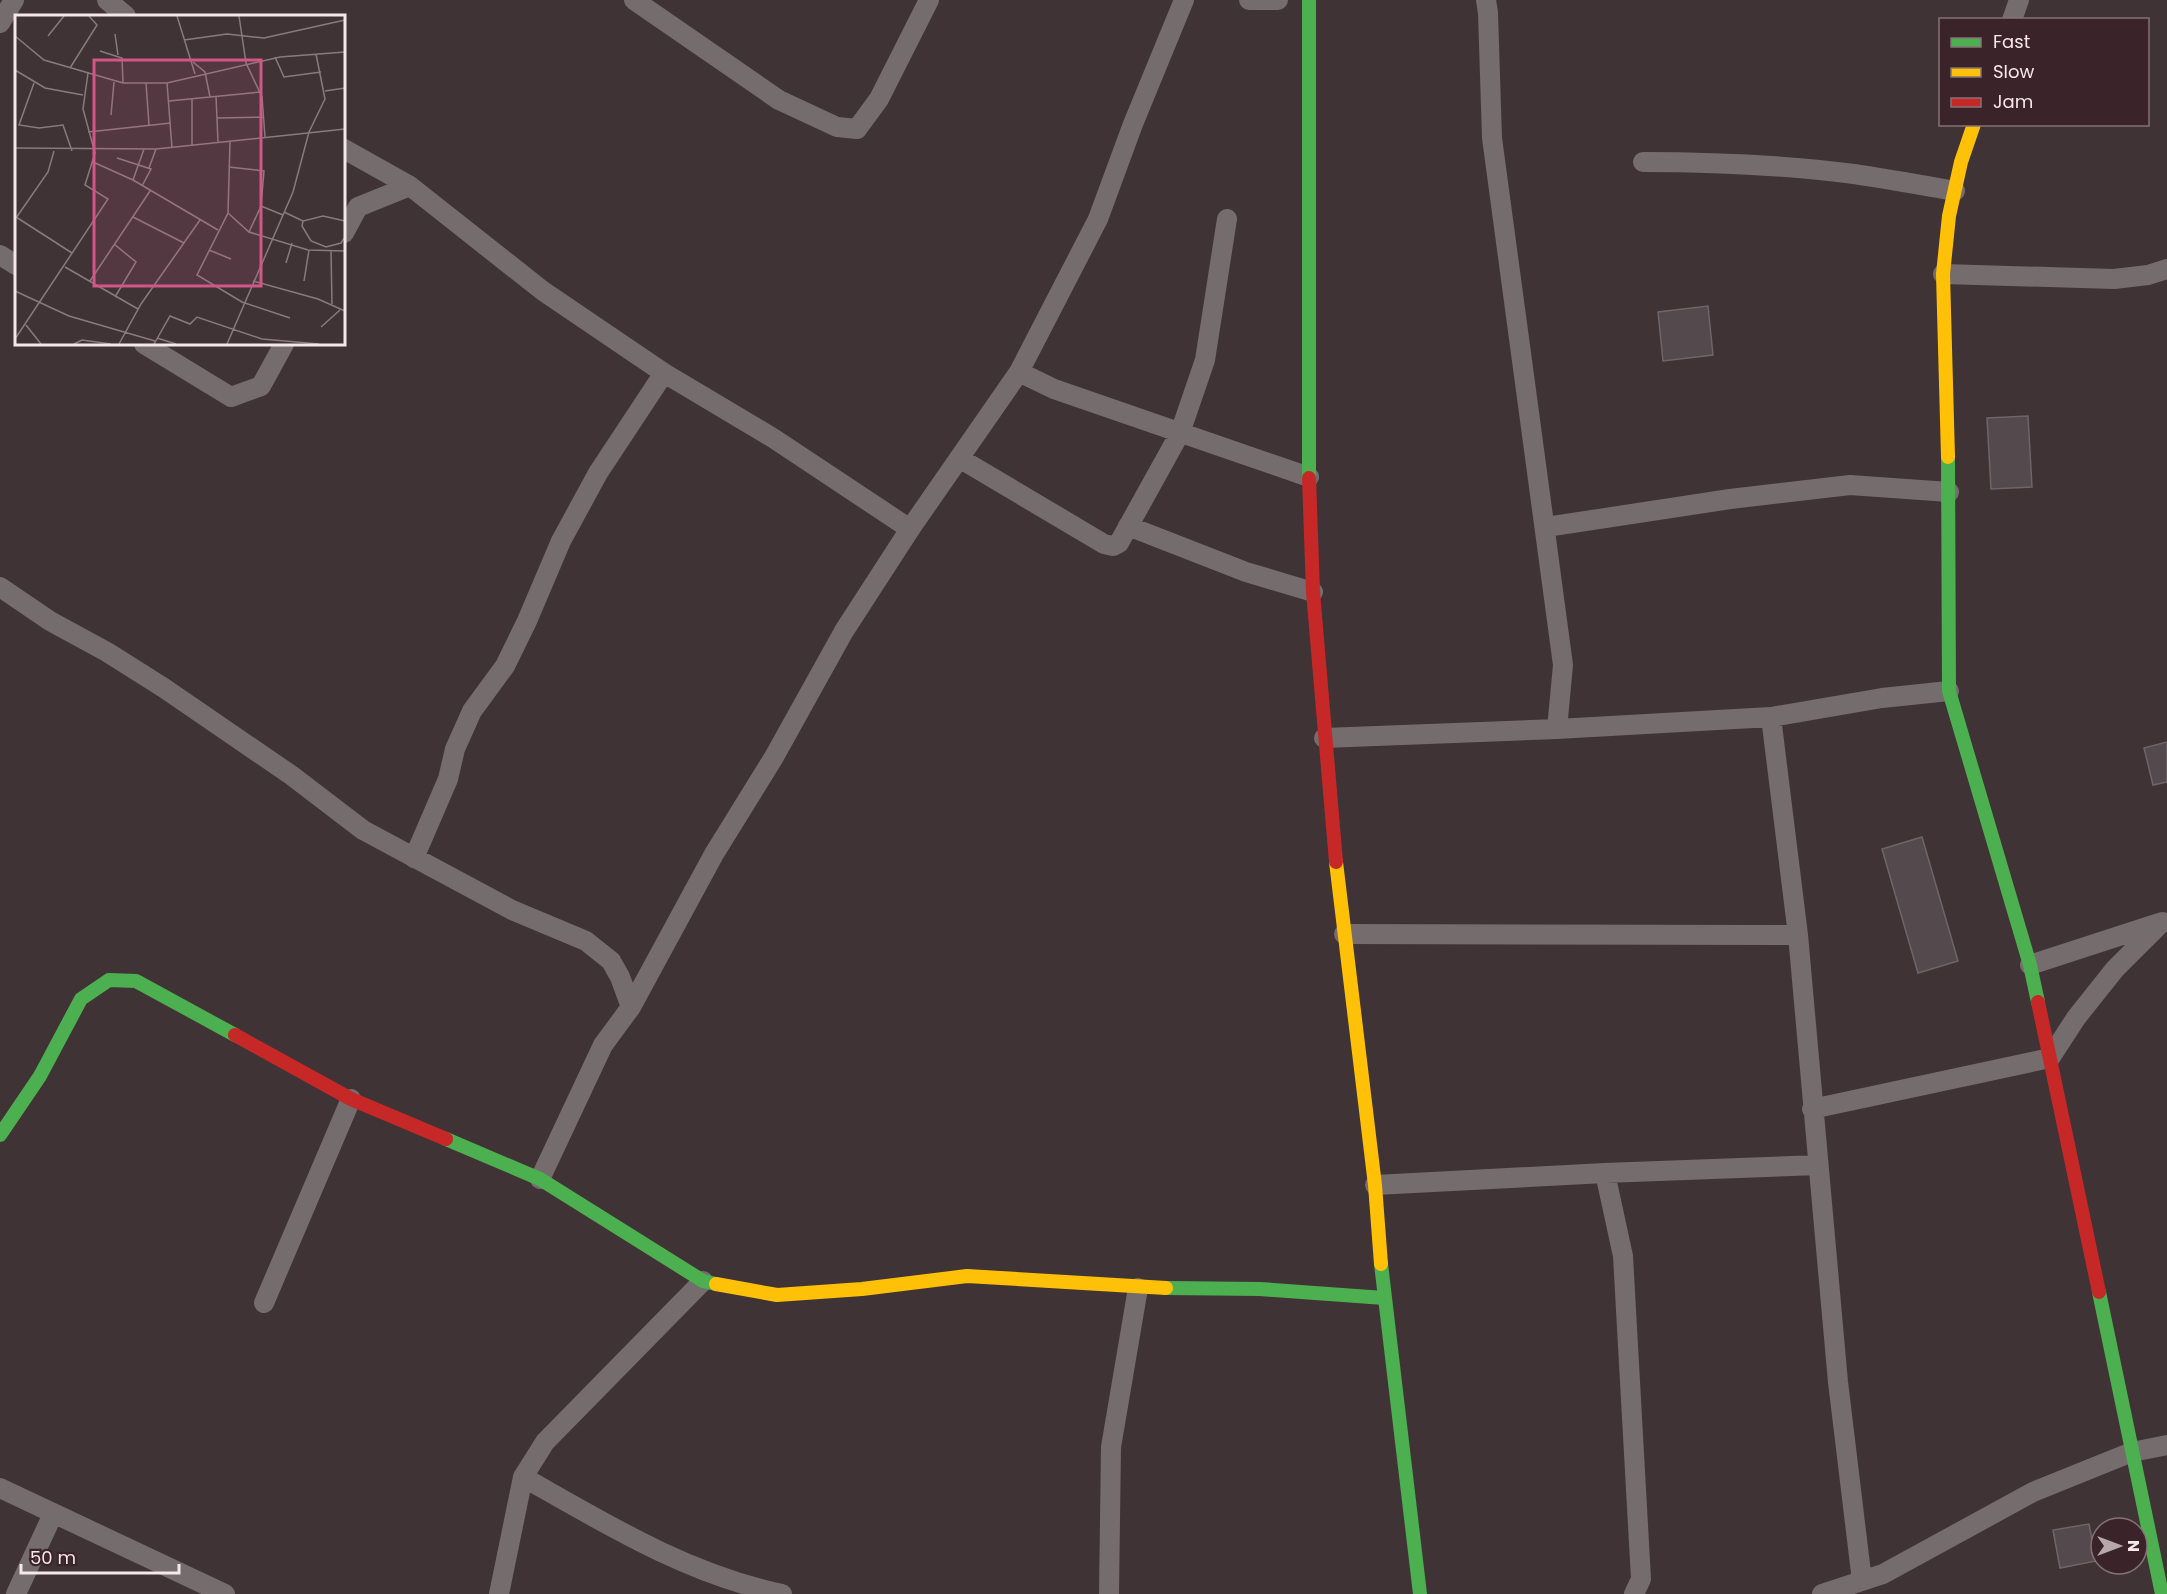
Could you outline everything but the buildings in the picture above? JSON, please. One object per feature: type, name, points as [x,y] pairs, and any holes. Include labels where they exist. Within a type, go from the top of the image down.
[{"type":"street","points":[[0,23],[14,0]]},
{"type":"street","points":[[107,0],[125,15]]},
{"type":"street","points":[[634,0],[779,100],[837,127],[857,129],[879,99],[929,0]]},
{"type":"street","points":[[540,1179],[603,1045],[631,1007],[714,854],[774,757],[844,631],[909,529],[1019,372],[1098,219],[1133,124],[1184,0]]},
{"type":"street","points":[[1249,0],[1278,0]]},
{"type":"street","points":[[1309,0],[1309,477],[1313,592],[1324,738],[1344,934],[1376,1185],[1384,1298],[1420,1594]]},
{"type":"street","points":[[1486,0],[1492,138],[1563,665],[1557,729]]},
{"type":"street","points":[[2013,18],[2019,0]]},
{"type":"street","points":[[1973,126],[1954,190],[1943,274],[1949,492],[1949,691],[2030,965],[2162,1594]]},
{"type":"street","points":[[345,149],[410,186],[543,291],[664,373],[773,438],[909,529]]},
{"type":"street","points":[[1642,162],[1705,162],[1854,174],[1954,190]]},
{"type":"street","points":[[345,231],[358,207],[410,186]]},
{"type":"street","points":[[959,458],[1104,544],[1113,546],[1119,543],[1180,433],[1205,360],[1227,219]]},
{"type":"street","points":[[0,255],[15,264]]},
{"type":"street","points":[[1943,274],[2114,279],[2148,275],[2167,269]]},
{"type":"street","points":[[146,345],[231,397],[261,386],[283,345]]},
{"type":"street","points":[[1019,372],[1054,389],[1309,477]]},
{"type":"street","points":[[414,858],[448,779],[455,749],[472,711],[505,666],[561,541],[598,473],[664,373]]},
{"type":"street","points":[[1546,527],[1730,499],[1850,485],[1949,492]]},
{"type":"street","points":[[1128,526],[1246,572],[1313,592]]},
{"type":"street","points":[[0,587],[50,621],[107,652],[164,688],[291,775],[363,830],[512,910],[586,941],[611,961],[621,977],[631,1007]]},
{"type":"street","points":[[1324,738],[1557,729],[1771,717],[1882,698],[1949,691]]},
{"type":"street","points":[[1771,717],[1798,935],[1838,1382],[1862,1581]]},
{"type":"street","points":[[2030,965],[2165,921]]},
{"type":"street","points":[[1812,1109],[2050,1058],[2076,1018],[2115,969],[2165,921]]},
{"type":"street","points":[[1344,934],[1798,935]]},
{"type":"street","points":[[0,1135],[40,1076],[81,999],[109,980],[136,981],[351,1099],[540,1179],[703,1281],[777,1295],[862,1289],[967,1276],[1138,1288],[1260,1289],[1384,1298]]},
{"type":"street","points":[[264,1303],[351,1099]]},
{"type":"street","points":[[1376,1185],[1818,1165]]},
{"type":"street","points":[[1605,1173],[1623,1256],[1643,1589]]},
{"type":"street","points":[[499,1594],[523,1477],[545,1442],[703,1281]]},
{"type":"street","points":[[1109,1594],[1111,1447],[1130,1324],[1138,1288]]},
{"type":"street","points":[[1822,1594],[1883,1574],[2033,1492],[2132,1452],[2167,1445]]},
{"type":"street","points":[[523,1477],[635,1540],[676,1560],[772,1593]]},
{"type":"street","points":[[0,1488],[225,1594]]},
{"type":"street","points":[[16,1594],[53,1514]]},
{"type":"traffic: fast","points":[[1309,0],[1309,478]]},
{"type":"traffic: fast","points":[[1948,457],[1949,691],[2030,965],[2038,1002]]},
{"type":"traffic: fast","points":[[0,1135],[40,1076],[81,999],[109,980],[136,981],[235,1035]]},
{"type":"traffic: fast","points":[[446,1139],[540,1179],[703,1281],[716,1284]]},
{"type":"traffic: fast","points":[[1381,1264],[1420,1594]]},
{"type":"traffic: fast","points":[[1166,1288],[1260,1289],[1384,1298]]},
{"type":"traffic: fast","points":[[2099,1292],[2162,1594]]},
{"type":"traffic: slow","points":[[1948,457],[1943,274],[1949,216],[1961,162],[1973,126]]},
{"type":"traffic: slow","points":[[1336,862],[1375,1185],[1381,1264]]},
{"type":"traffic: slow","points":[[716,1284],[777,1295],[862,1289],[967,1276],[1166,1288]]},
{"type":"traffic: jam","points":[[1309,478],[1313,592],[1336,862]]},
{"type":"traffic: jam","points":[[2038,1002],[2099,1292]]},
{"type":"traffic: jam","points":[[235,1035],[351,1099],[446,1139]]}]
